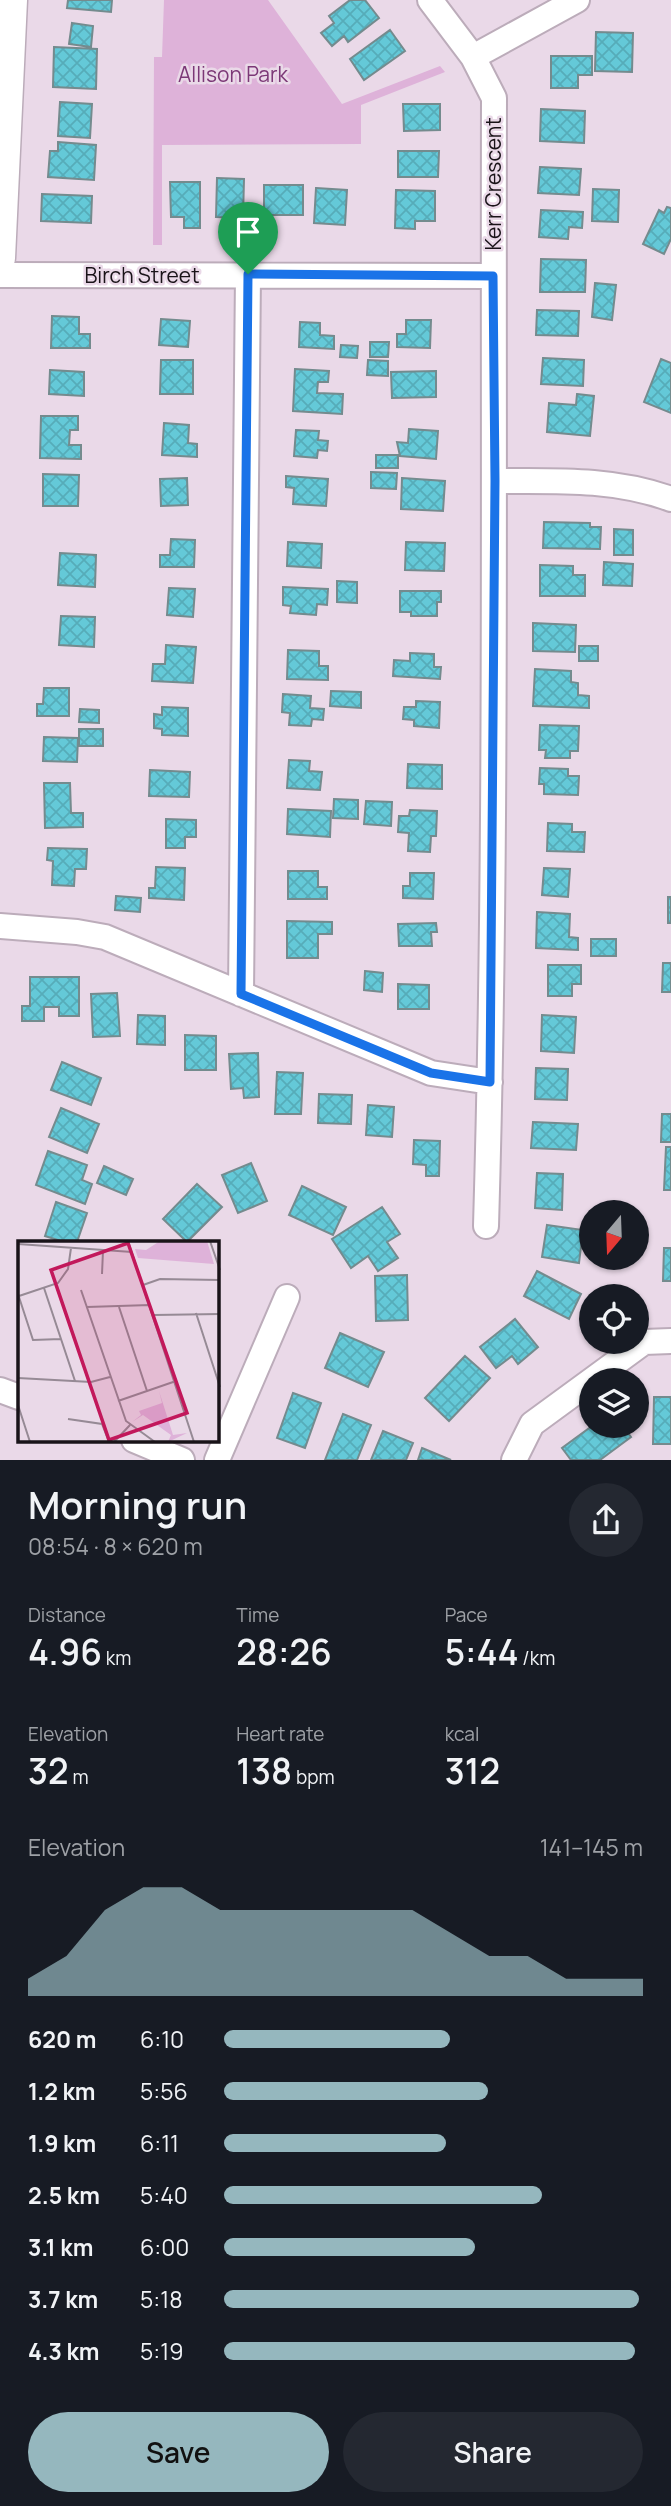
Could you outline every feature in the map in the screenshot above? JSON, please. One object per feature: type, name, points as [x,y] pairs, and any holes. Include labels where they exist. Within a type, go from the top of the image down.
[{"type":"street","points":[[0,258],[12,0]]},
{"type":"street","name":"Kerr Crescent","points":[[430,0],[473,57],[494,98],[495,481],[490,1082],[486,1226]]},
{"type":"street","points":[[473,57],[577,0]]},
{"type":"street","points":[[241,994],[248,274]]},
{"type":"street","name":"Birch Street","points":[[0,275],[493,276]]},
{"type":"street","points":[[495,481],[622,485],[671,499]]},
{"type":"street","points":[[0,926],[105,937],[431,1073],[490,1082]]},
{"type":"street","points":[[216,1460],[287,1297]]},
{"type":"street","points":[[514,1460],[532,1424],[644,1342],[671,1341]]},
{"type":"street","points":[[0,1390],[18,1397]]},
{"type":"street","points":[[139,1442],[182,1460]]},
{"type":"green space","name":"Allison Park","points":[[164,0],[268,0],[342,104],[440,66],[445,72],[361,105],[361,144],[162,145],[162,245],[153,245],[154,57],[162,57]]},
{"type":"building","points":[[68,0],[112,0],[111,12],[67,8]]},
{"type":"building","points":[[350,0],[365,0],[379,18],[348,42],[344,36],[332,46],[321,33],[334,23],[329,16]]},
{"type":"building","points":[[72,23],[93,26],[91,47],[69,44]]},
{"type":"building","points":[[390,30],[405,51],[364,80],[350,59]]},
{"type":"building","points":[[596,32],[633,33],[632,72],[595,71]]},
{"type":"building","points":[[54,47],[97,49],[96,89],[53,87]]},
{"type":"building","points":[[551,56],[592,56],[592,75],[578,75],[578,88],[551,88]]},
{"type":"building","points":[[60,102],[92,104],[90,138],[58,136]]},
{"type":"building","points":[[403,104],[440,104],[440,130],[404,131]]},
{"type":"building","points":[[541,109],[585,111],[584,143],[540,141]]},
{"type":"building","points":[[58,142],[96,145],[94,180],[48,177],[50,151],[58,151]]},
{"type":"building","points":[[398,151],[439,151],[438,177],[398,177]]},
{"type":"building","points":[[540,167],[581,169],[579,195],[538,193]]},
{"type":"building","points":[[217,178],[244,179],[243,218],[216,217]]},
{"type":"building","points":[[170,182],[200,182],[200,228],[184,228],[184,217],[171,217]]},
{"type":"building","points":[[264,185],[303,185],[303,215],[264,215]]},
{"type":"building","points":[[316,188],[347,190],[345,225],[314,223]]},
{"type":"building","points":[[593,189],[619,190],[618,222],[592,221]]},
{"type":"building","points":[[396,190],[435,191],[435,221],[415,221],[415,229],[395,228]]},
{"type":"building","points":[[42,194],[92,196],[91,223],[41,221]]},
{"type":"building","points":[[667,207],[671,208],[671,239],[664,254],[643,244],[659,210],[664,213]]},
{"type":"building","points":[[541,210],[583,212],[582,228],[569,227],[568,239],[539,237]]},
{"type":"building","points":[[541,259],[586,260],[585,292],[540,292]]},
{"type":"building","points":[[595,283],[616,285],[612,320],[592,317]]},
{"type":"building","points":[[537,310],[579,311],[578,336],[536,335]]},
{"type":"building","points":[[52,316],[79,317],[79,334],[90,334],[90,348],[51,348]]},
{"type":"building","points":[[161,319],[190,321],[188,347],[159,345]]},
{"type":"building","points":[[406,320],[431,320],[430,348],[397,347],[397,334],[406,334]]},
{"type":"building","points":[[300,322],[320,323],[320,335],[334,336],[334,349],[299,347]]},
{"type":"building","points":[[370,342],[389,342],[388,357],[370,357]]},
{"type":"building","points":[[341,345],[358,346],[357,358],[340,357]]},
{"type":"building","points":[[543,358],[584,360],[583,386],[541,384]]},
{"type":"building","points":[[661,359],[671,363],[671,413],[644,402]]},
{"type":"building","points":[[161,360],[193,360],[193,394],[160,394]]},
{"type":"building","points":[[368,360],[388,361],[388,376],[367,375]]},
{"type":"building","points":[[295,369],[329,371],[328,382],[318,382],[317,393],[343,394],[342,414],[293,411]]},
{"type":"building","points":[[50,370],[84,372],[84,396],[49,394]]},
{"type":"building","points":[[436,371],[436,397],[392,398],[391,372]]},
{"type":"building","points":[[577,394],[594,396],[590,436],[547,432],[549,403],[576,405]]},
{"type":"building","points":[[41,416],[78,416],[78,430],[70,430],[69,445],[81,445],[81,459],[40,458]]},
{"type":"building","points":[[164,423],[189,425],[188,443],[197,444],[197,457],[162,455]]},
{"type":"building","points":[[409,429],[438,431],[436,459],[400,456],[397,442],[408,443]]},
{"type":"building","points":[[296,430],[319,431],[318,440],[328,441],[327,451],[318,450],[317,458],[294,456]]},
{"type":"building","points":[[376,455],[398,455],[398,468],[376,468]]},
{"type":"building","points":[[371,472],[397,473],[396,489],[371,488]]},
{"type":"building","points":[[43,474],[79,475],[78,506],[43,506]]},
{"type":"building","points":[[286,476],[328,479],[326,506],[293,504],[294,488],[286,487]]},
{"type":"building","points":[[187,478],[188,505],[161,506],[160,479]]},
{"type":"building","points":[[402,478],[445,481],[443,511],[401,509]]},
{"type":"building","points":[[544,522],[590,523],[590,527],[601,527],[600,549],[543,548]]},
{"type":"building","points":[[614,529],[633,530],[633,555],[614,555]]},
{"type":"building","points":[[171,539],[195,540],[194,567],[160,567],[160,555],[170,555]]},
{"type":"building","points":[[288,542],[322,544],[321,568],[287,566]]},
{"type":"building","points":[[406,542],[445,543],[444,571],[405,570]]},
{"type":"building","points":[[60,553],[96,555],[95,587],[58,585]]},
{"type":"building","points":[[604,562],[633,564],[632,586],[603,585]]},
{"type":"building","points":[[540,565],[573,566],[573,575],[585,575],[585,596],[540,596]]},
{"type":"building","points":[[337,581],[357,582],[357,603],[337,602]]},
{"type":"building","points":[[283,587],[328,589],[327,605],[317,604],[316,615],[290,613],[291,606],[283,605]]},
{"type":"building","points":[[169,588],[195,589],[193,617],[167,615]]},
{"type":"building","points":[[400,591],[441,591],[441,602],[437,602],[437,616],[411,616],[411,612],[400,612]]},
{"type":"building","points":[[61,616],[95,617],[94,647],[59,645]]},
{"type":"building","points":[[533,623],[576,625],[575,652],[533,651]]},
{"type":"building","points":[[166,645],[196,647],[193,683],[152,681],[153,664],[165,664]]},
{"type":"building","points":[[579,646],[598,646],[598,661],[579,661]]},
{"type":"building","points":[[288,650],[319,651],[319,666],[328,666],[328,680],[287,679]]},
{"type":"building","points":[[410,653],[434,654],[434,667],[441,667],[440,679],[393,676],[394,660],[410,661]]},
{"type":"building","points":[[535,669],[571,671],[571,682],[578,683],[578,695],[589,696],[589,708],[533,706]]},
{"type":"building","points":[[44,688],[69,688],[69,716],[37,716],[37,704],[43,704]]},
{"type":"building","points":[[331,691],[361,692],[361,708],[330,706]]},
{"type":"building","points":[[283,694],[311,696],[310,708],[324,709],[323,720],[312,719],[311,726],[289,725],[290,713],[282,712]]},
{"type":"building","points":[[416,701],[440,702],[439,728],[414,726],[414,720],[403,719],[404,707],[416,707]]},
{"type":"building","points":[[162,707],[188,708],[188,736],[162,735],[162,729],[154,728],[154,714],[162,715]]},
{"type":"building","points":[[80,709],[99,710],[99,723],[79,722]]},
{"type":"building","points":[[540,725],[579,726],[578,751],[570,751],[570,758],[545,758],[546,750],[539,750]]},
{"type":"building","points":[[79,729],[103,729],[103,746],[79,746]]},
{"type":"building","points":[[44,737],[78,738],[77,762],[43,761]]},
{"type":"building","points":[[289,760],[310,761],[309,771],[322,772],[320,790],[287,788]]},
{"type":"building","points":[[408,764],[442,765],[442,789],[407,788]]},
{"type":"building","points":[[540,768],[568,769],[568,776],[579,776],[578,795],[544,794],[544,784],[539,784]]},
{"type":"building","points":[[150,770],[190,772],[189,797],[149,796]]},
{"type":"building","points":[[44,783],[70,783],[71,813],[83,813],[83,827],[45,828]]},
{"type":"building","points":[[334,799],[358,800],[358,819],[333,818]]},
{"type":"building","points":[[366,801],[392,802],[391,826],[364,824]]},
{"type":"building","points":[[288,809],[331,811],[330,837],[287,834]]},
{"type":"building","points":[[410,810],[437,811],[436,836],[431,836],[430,852],[408,851],[409,833],[398,832],[399,816],[409,816]]},
{"type":"building","points":[[166,819],[196,820],[196,837],[185,837],[185,848],[166,848]]},
{"type":"building","points":[[548,823],[572,824],[572,832],[585,832],[584,852],[547,851]]},
{"type":"building","points":[[48,848],[87,849],[86,869],[75,869],[74,886],[52,885],[53,861],[47,860]]},
{"type":"building","points":[[156,867],[185,868],[184,900],[149,898],[149,888],[155,888]]},
{"type":"building","points":[[544,868],[570,869],[568,897],[542,895]]},
{"type":"building","points":[[288,871],[318,871],[318,887],[327,887],[327,899],[288,899]]},
{"type":"building","points":[[410,873],[434,873],[433,899],[403,898],[403,886],[410,886]]},
{"type":"building","points":[[116,896],[141,898],[140,912],[115,910]]},
{"type":"building","points":[[668,897],[671,897],[671,923],[668,923]]},
{"type":"building","points":[[537,912],[570,914],[569,937],[578,938],[578,950],[536,948]]},
{"type":"building","points":[[287,921],[332,922],[332,934],[318,934],[318,958],[287,958]]},
{"type":"building","points":[[436,923],[437,932],[431,932],[432,946],[399,946],[398,924]]},
{"type":"building","points":[[591,939],[616,939],[616,956],[591,956]]},
{"type":"building","points":[[663,963],[671,963],[671,992],[662,992]]},
{"type":"building","points":[[548,965],[581,965],[581,984],[572,984],[572,996],[548,996]]},
{"type":"building","points":[[365,971],[383,973],[382,992],[364,990]]},
{"type":"building","points":[[30,977],[79,977],[79,1016],[59,1016],[59,1007],[44,1007],[44,1021],[22,1021],[22,1006],[30,1006]]},
{"type":"building","points":[[398,984],[429,985],[429,1009],[398,1009]]},
{"type":"building","points":[[117,993],[120,1036],[93,1037],[91,994]]},
{"type":"building","points":[[138,1015],[165,1016],[165,1045],[137,1044]]},
{"type":"building","points":[[542,1015],[576,1017],[574,1053],[541,1051]]},
{"type":"building","points":[[185,1035],[216,1036],[216,1070],[185,1070]]},
{"type":"building","points":[[258,1053],[259,1097],[244,1098],[243,1088],[231,1089],[229,1054]]},
{"type":"building","points":[[62,1062],[101,1078],[91,1105],[51,1090]]},
{"type":"building","points":[[536,1068],[568,1069],[567,1100],[535,1099]]},
{"type":"building","points":[[277,1072],[303,1073],[301,1114],[275,1114]]},
{"type":"building","points":[[319,1094],[352,1095],[351,1124],[318,1123]]},
{"type":"building","points":[[368,1105],[394,1107],[392,1137],[366,1135]]},
{"type":"building","points":[[61,1108],[99,1124],[87,1153],[49,1137]]},
{"type":"building","points":[[662,1114],[671,1114],[671,1142],[661,1142]]},
{"type":"building","points":[[533,1122],[578,1124],[576,1150],[531,1148]]},
{"type":"building","points":[[414,1140],[440,1141],[439,1176],[426,1176],[426,1165],[413,1164]]},
{"type":"building","points":[[666,1147],[671,1147],[671,1190],[664,1190]]},
{"type":"building","points":[[48,1151],[87,1165],[82,1180],[92,1184],[85,1204],[36,1185]]},
{"type":"building","points":[[251,1163],[267,1201],[238,1213],[222,1175]]},
{"type":"building","points":[[104,1166],[133,1179],[126,1195],[97,1183]]},
{"type":"building","points":[[537,1173],[563,1174],[562,1210],[535,1208]]},
{"type":"building","points":[[197,1184],[222,1207],[188,1241],[163,1219]]},
{"type":"building","points":[[302,1186],[346,1207],[333,1235],[289,1215]]},
{"type":"building","points":[[56,1202],[87,1213],[77,1241],[61,1241],[45,1236]]},
{"type":"building","points":[[382,1207],[400,1234],[387,1242],[398,1258],[378,1271],[368,1256],[351,1268],[332,1239]]},
{"type":"building","points":[[547,1225],[579,1229],[579,1263],[542,1257]]},
{"type":"building","points":[[664,1248],[671,1248],[671,1281],[663,1281]]},
{"type":"building","points":[[537,1271],[579,1293],[569,1319],[524,1296]]},
{"type":"building","points":[[407,1275],[408,1320],[376,1321],[375,1276]]},
{"type":"building","points":[[515,1319],[538,1347],[518,1364],[512,1356],[496,1368],[480,1347]]},
{"type":"building","points":[[340,1333],[384,1352],[368,1387],[325,1368]]},
{"type":"building","points":[[465,1356],[490,1378],[449,1421],[425,1398]]},
{"type":"building","points":[[293,1393],[321,1403],[305,1448],[277,1438]]},
{"type":"building","points":[[654,1397],[671,1397],[671,1444],[653,1444]]},
{"type":"building","points":[[343,1414],[371,1425],[357,1460],[325,1460]]},
{"type":"building","points":[[383,1431],[413,1443],[406,1460],[371,1460]]},
{"type":"building","points":[[579,1436],[579,1438],[630,1438],[600,1460],[571,1460],[562,1448]]},
{"type":"building","points":[[422,1448],[451,1460],[418,1460]]},
{"type":"route","points":[[248,274],[493,276],[495,481],[490,1082],[431,1073],[241,994],[248,274]]}]
